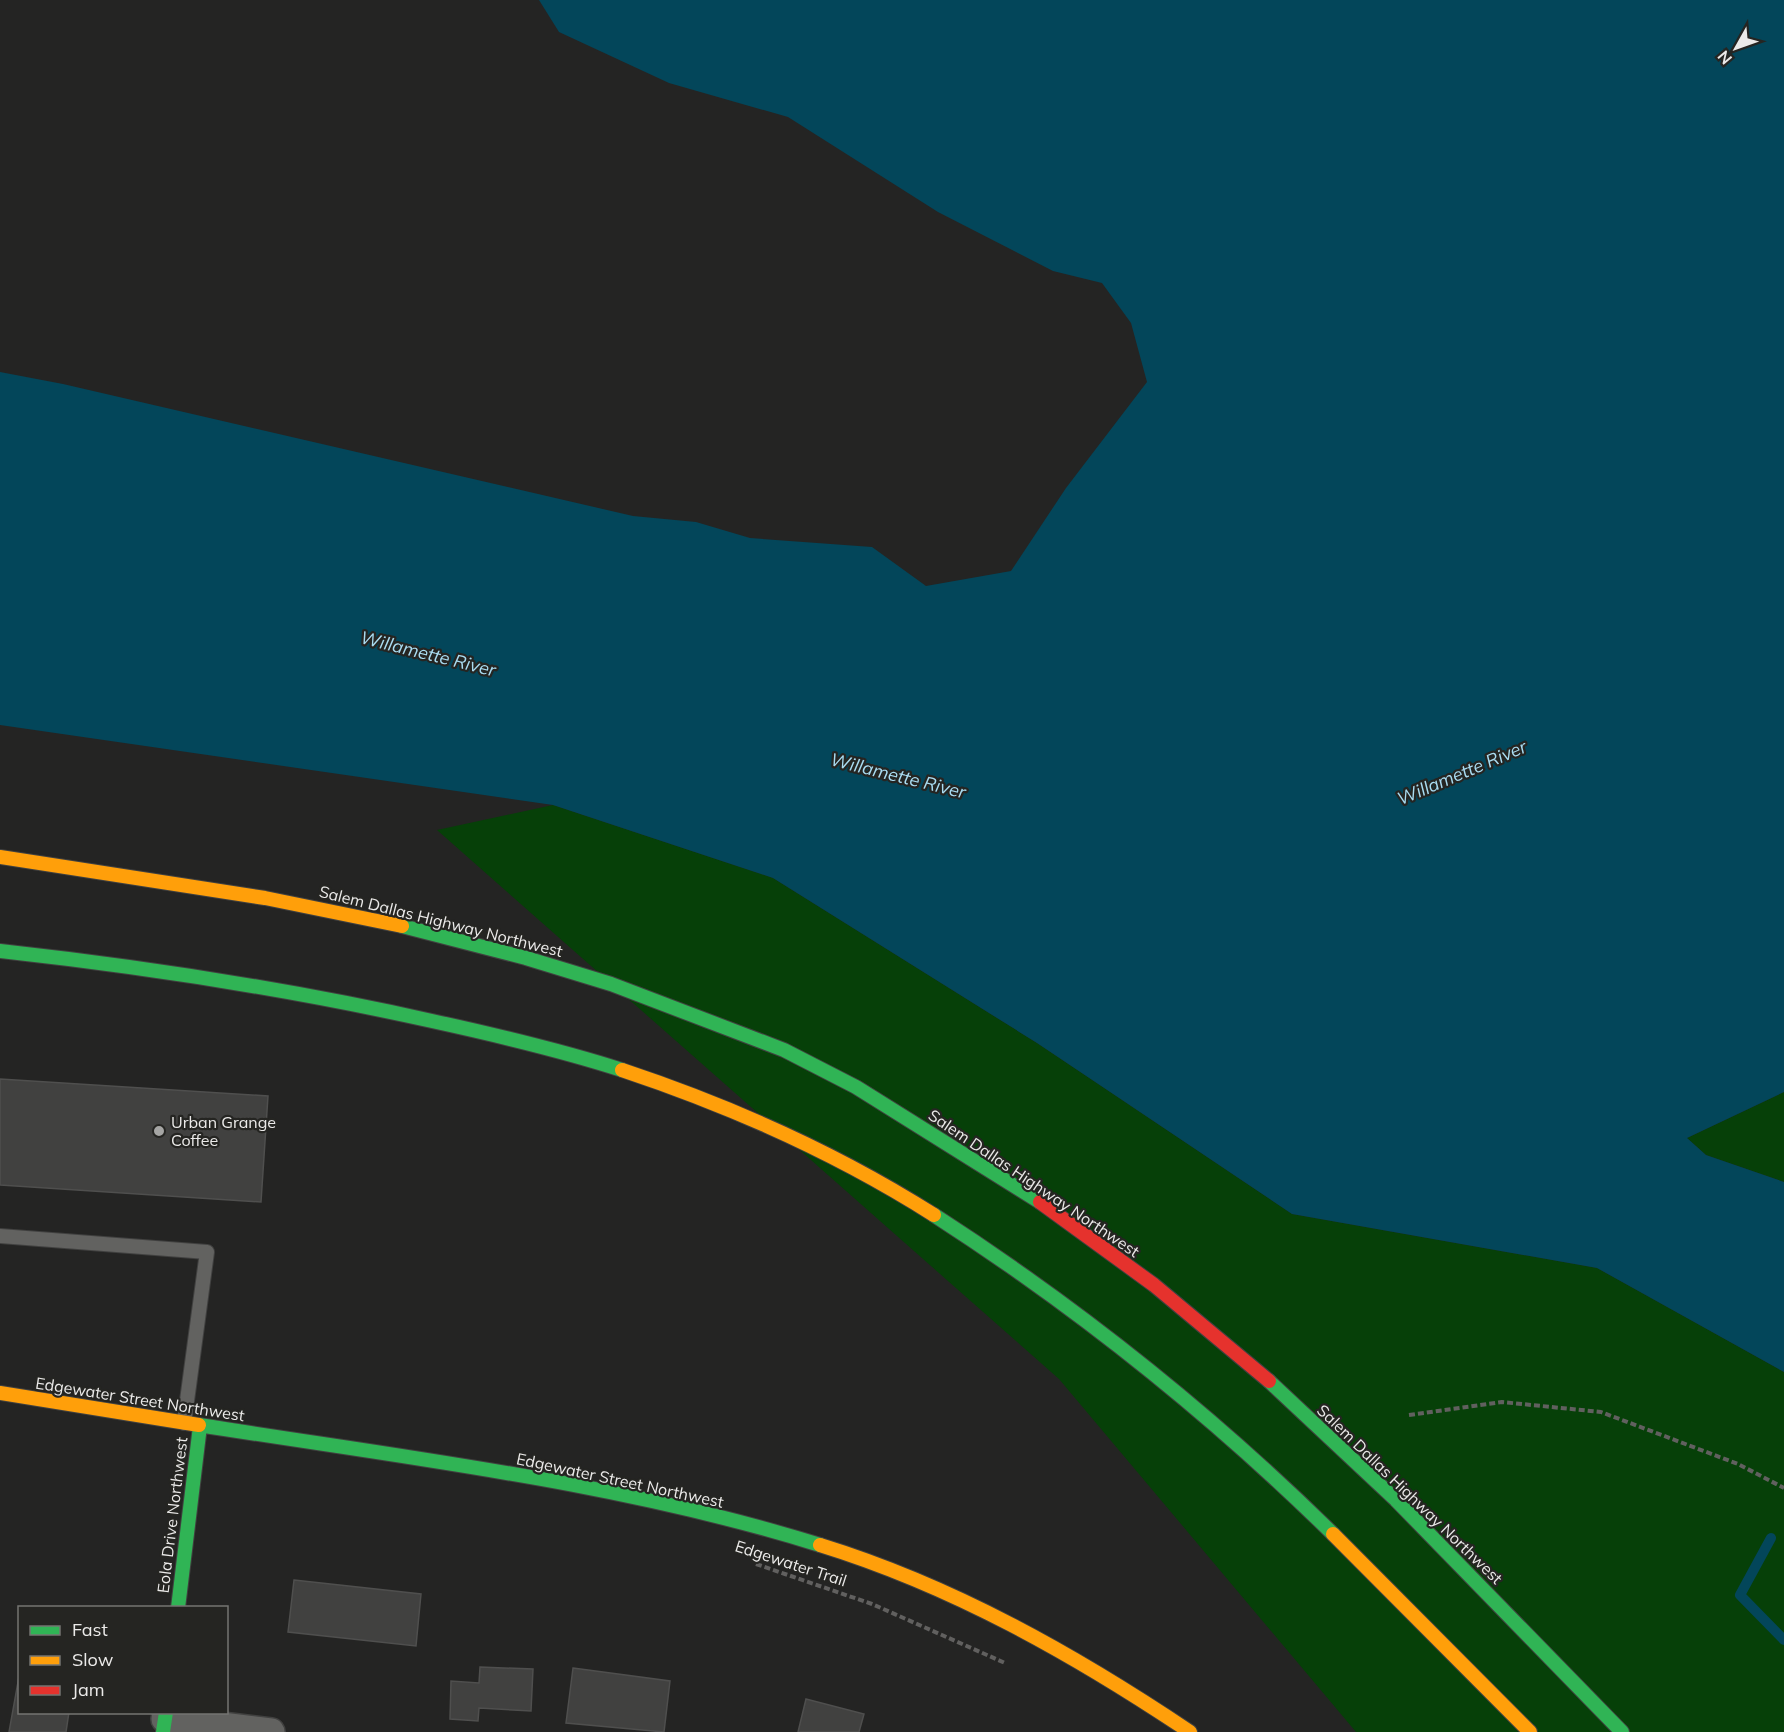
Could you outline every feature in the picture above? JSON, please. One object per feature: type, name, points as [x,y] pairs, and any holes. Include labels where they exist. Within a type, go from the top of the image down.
[{"type":"main road","name":"Salem Dallas Highway Northwest","points":[[0,857],[155,878],[334,909],[514,953],[645,995],[750,1036],[835,1075],[965,1152],[1155,1285],[1284,1394],[1462,1566],[1622,1732]]},
{"type":"main road","points":[[0,951],[126,964],[251,983],[367,1005],[557,1049],[708,1101],[828,1156],[926,1209],[1040,1285],[1164,1382],[1280,1483],[1403,1601],[1530,1732]]},
{"type":"main road","name":"Edgewater Street Northwest","points":[[0,1393],[541,1479],[679,1506],[781,1532],[895,1573],[993,1616],[1082,1663],[1136,1695],[1190,1732]]},
{"type":"main road","name":"Eola Drive Northwest","points":[[178,1606],[200,1426]]},
{"type":"street","points":[[165,1721],[271,1732]]},
{"type":"lane","points":[[0,1236],[207,1252],[183,1423]]},
{"type":"path","points":[[1409,1415],[1502,1402],[1601,1412],[1738,1464],[1784,1488]]},
{"type":"path","name":"Edgewater Trail","points":[[746,1560],[872,1604],[1014,1667]]},
{"type":"green space","points":[[553,805],[773,878],[1037,1043],[1292,1214],[1597,1268],[1784,1372],[1784,1732],[1356,1732],[1059,1379],[437,830]]},
{"type":"green space","points":[[1784,1092],[1784,1182],[1706,1155],[1687,1138]]},
{"type":"water","name":"Willamette River","points":[[539,0],[1784,0],[1784,1092],[1687,1138],[1706,1155],[1784,1182],[1784,1372],[1597,1268],[1292,1214],[1037,1043],[773,878],[553,805],[0,725],[0,372],[63,384],[633,516],[696,522],[750,538],[872,547],[926,586],[1011,571],[1066,488],[1147,382],[1131,323],[1102,283],[1053,271],[938,212],[788,117],[669,83],[559,32]]},
{"type":"building","points":[[0,1079],[268,1096],[261,1202],[0,1185]]},
{"type":"building","points":[[294,1580],[421,1594],[416,1646],[288,1632]]},
{"type":"building","points":[[480,1667],[533,1669],[531,1711],[479,1708],[478,1721],[450,1719],[451,1681],[479,1683]]},
{"type":"building","points":[[573,1668],[670,1681],[664,1732],[566,1723]]},
{"type":"building","points":[[18,1682],[18,1714],[69,1714],[66,1732],[9,1732]]},
{"type":"building","points":[[806,1699],[864,1714],[859,1732],[798,1732]]},
{"type":"waterway","points":[[1771,1538],[1740,1595],[1784,1640]]},
{"type":"traffic: fast","points":[[402,926],[526,958],[611,984],[784,1050],[856,1087],[1040,1202]]},
{"type":"traffic: fast","points":[[0,951],[109,964],[325,999],[504,1037],[622,1070]]},
{"type":"traffic: fast","points":[[934,1215],[1040,1287],[1142,1364],[1239,1447],[1333,1534]]},
{"type":"traffic: fast","points":[[1269,1381],[1396,1500],[1622,1732]]},
{"type":"traffic: fast","points":[[199,1425],[434,1461],[590,1488],[744,1523],[820,1545]]},
{"type":"traffic: fast","points":[[178,1606],[200,1426]]},
{"type":"traffic: fast","points":[[163,1732],[166,1714]]},
{"type":"traffic: slow","points":[[0,857],[265,898],[402,926]]},
{"type":"traffic: slow","points":[[622,1070],[703,1099],[783,1133],[860,1172],[934,1215]]},
{"type":"traffic: slow","points":[[0,1393],[199,1425]]},
{"type":"traffic: slow","points":[[1333,1534],[1530,1732]]},
{"type":"traffic: slow","points":[[820,1545],[918,1581],[1012,1625],[1102,1676],[1190,1732]]},
{"type":"traffic: jam","points":[[1040,1202],[1154,1285],[1269,1381]]},
{"type":"place","name":"Urban Grange Coffee","points":[[159,1131]]}]
